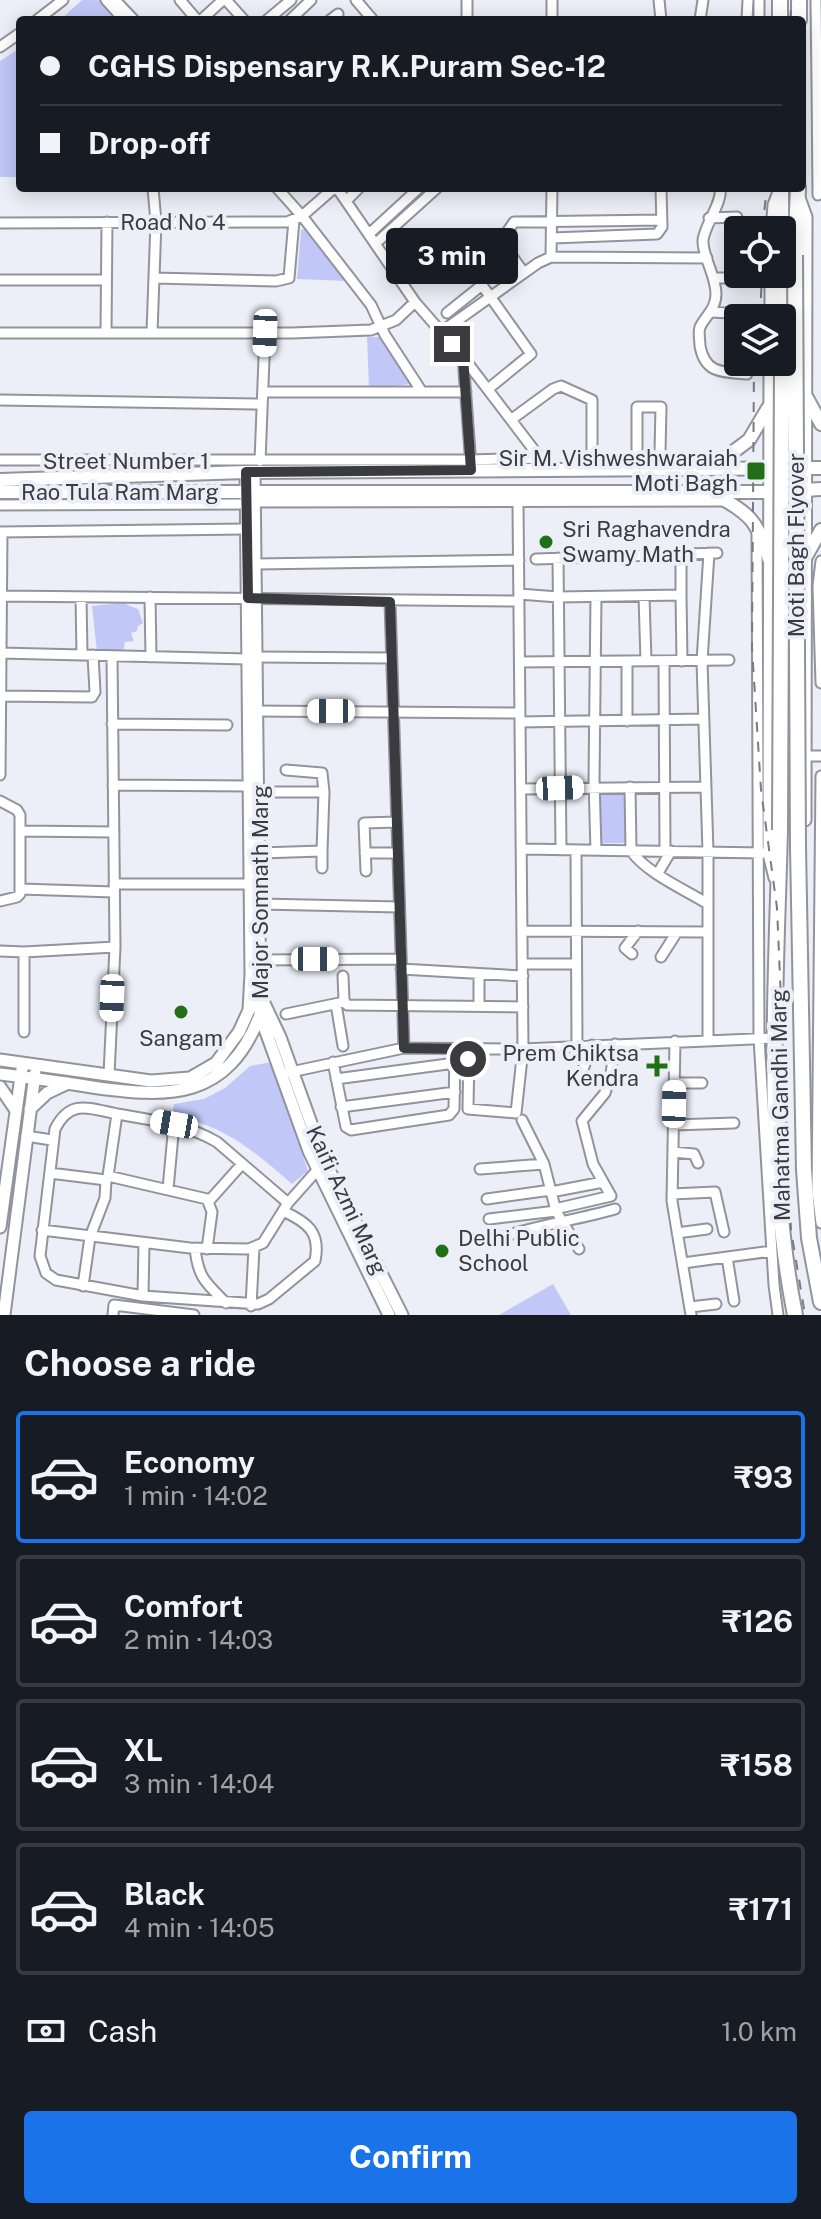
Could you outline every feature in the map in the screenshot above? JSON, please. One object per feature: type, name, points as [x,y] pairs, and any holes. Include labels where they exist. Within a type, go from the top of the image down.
[{"type":"main road","points":[[781,192],[782,216]]},
{"type":"main road","name":"Moti Bagh Flyover","points":[[798,192],[795,255],[798,896]]},
{"type":"main road","name":"Moti Bagh Flyover","points":[[774,376],[780,830],[778,894]]},
{"type":"main road","points":[[807,398],[821,424]]},
{"type":"main road","points":[[710,468],[749,440],[768,408]]},
{"type":"main road","name":"Rao Tula Ram Marg","points":[[0,480],[253,468],[471,465],[637,469],[821,468]]},
{"type":"main road","name":"Rao Tula Ram Marg","points":[[0,492],[250,497],[821,489]]},
{"type":"main road","points":[[710,491],[751,517],[769,562]]},
{"type":"main road","points":[[805,562],[821,530]]},
{"type":"main road","name":"Mahatma Gandhi Marg","points":[[778,894],[778,1183],[795,1315]]},
{"type":"main road","name":"Mahatma Gandhi Marg","points":[[798,896],[798,951],[821,1302]]},
{"type":"street","points":[[42,16],[63,0]]},
{"type":"street","points":[[106,0],[120,16]]},
{"type":"street","points":[[115,0],[130,16]]},
{"type":"street","points":[[180,0],[195,16]]},
{"type":"street","points":[[204,16],[224,0],[240,16]]},
{"type":"street","points":[[294,16],[311,0]]},
{"type":"street","points":[[356,0],[370,16]]},
{"type":"street","points":[[816,0],[820,195]]},
{"type":"street","points":[[272,16],[288,3]]},
{"type":"street","points":[[152,332],[156,222],[153,192]]},
{"type":"street","points":[[280,192],[371,305],[385,335],[422,392]]},
{"type":"street","points":[[154,278],[276,281],[289,278],[298,218],[331,192]]},
{"type":"street","points":[[339,192],[415,302],[463,357],[540,458],[471,465],[463,357]]},
{"type":"street","points":[[346,201],[355,192]]},
{"type":"street","points":[[369,234],[415,192]]},
{"type":"street","points":[[375,244],[433,192]]},
{"type":"street","points":[[551,257],[552,192]]},
{"type":"street","points":[[552,238],[657,234],[661,230],[662,220],[661,192]]},
{"type":"street","points":[[721,192],[703,240],[715,278],[717,296],[699,332],[706,364],[724,373]]},
{"type":"street","points":[[773,216],[779,192]]},
{"type":"street","points":[[798,192],[806,217],[805,562],[815,609],[821,683]]},
{"type":"street","points":[[709,218],[724,217]]},
{"type":"street","name":"Road No 4","points":[[0,223],[298,218]]},
{"type":"street","points":[[524,273],[501,241],[514,222],[662,220]]},
{"type":"street","points":[[106,333],[107,222]]},
{"type":"street","points":[[400,280],[452,243],[531,354],[488,389]]},
{"type":"street","points":[[441,332],[551,257],[707,258]]},
{"type":"street","points":[[715,278],[724,278]]},
{"type":"street","points":[[0,280],[106,280]]},
{"type":"street","points":[[447,313],[482,285]]},
{"type":"street","points":[[0,333],[371,330],[404,314],[415,302]]},
{"type":"street","points":[[711,312],[724,313]]},
{"type":"street","points":[[253,468],[262,404],[265,333]]},
{"type":"street","points":[[775,376],[775,383],[787,389],[800,384],[805,371]]},
{"type":"street","points":[[763,660],[769,562],[768,408],[772,376]]},
{"type":"street","points":[[512,419],[553,389],[561,386],[571,389],[592,400],[592,452]]},
{"type":"street","points":[[263,392],[466,392]]},
{"type":"street","points":[[0,400],[262,404]]},
{"type":"street","points":[[637,469],[637,407],[661,407],[660,452]]},
{"type":"street","name":"Street Number 1","points":[[0,460],[253,468]]},
{"type":"street","name":"Major Somnath Marg","points":[[0,1060],[22,1070],[36,1072],[109,1075],[151,1081],[179,1080],[200,1074],[223,1056],[249,1010],[255,884],[255,789],[252,598],[246,529],[253,468]]},
{"type":"street","points":[[0,505],[250,497],[518,504],[727,501]]},
{"type":"street","name":"Major Somnath Marg","points":[[250,497],[256,564],[252,598]]},
{"type":"street","points":[[469,1049],[468,1109],[516,1113],[523,1049],[518,504]]},
{"type":"street","points":[[757,526],[763,660],[764,853],[759,1038],[778,1315]]},
{"type":"street","points":[[0,775],[1,532],[246,529]]},
{"type":"street","points":[[536,559],[713,553],[702,661],[708,852],[708,1039]]},
{"type":"street","points":[[681,554],[682,661]]},
{"type":"street","points":[[558,558],[561,850]]},
{"type":"street","points":[[256,564],[519,560]]},
{"type":"street","points":[[798,896],[805,856],[805,756],[821,561]]},
{"type":"street","points":[[769,562],[805,562]]},
{"type":"street","points":[[1,596],[390,602],[681,595]]},
{"type":"street","points":[[644,596],[646,661]]},
{"type":"street","points":[[0,696],[92,697],[95,692],[81,597]]},
{"type":"street","points":[[150,597],[151,657]]},
{"type":"street","points":[[596,597],[596,850]]},
{"type":"street","points":[[390,602],[404,1048]]},
{"type":"street","points":[[1,653],[391,658]]},
{"type":"street","points":[[109,1075],[115,947],[112,656]]},
{"type":"street","points":[[520,662],[729,660]]},
{"type":"street","points":[[627,661],[627,721]]},
{"type":"street","points":[[658,873],[668,851],[664,787],[664,661]]},
{"type":"street","points":[[254,711],[392,711],[560,723],[704,719]]},
{"type":"street","name":"Major Somnath Marg","points":[[36,1072],[69,1083],[147,1094],[184,1091],[207,1082],[233,1060],[247,1041],[260,1015],[260,904],[255,884],[260,853],[255,789],[244,725],[254,711]]},
{"type":"street","points":[[112,724],[227,725]]},
{"type":"street","points":[[805,756],[821,756]]},
{"type":"street","points":[[286,770],[322,773],[322,868]]},
{"type":"street","points":[[817,1217],[821,776]]},
{"type":"street","points":[[113,785],[324,792]]},
{"type":"street","points":[[630,787],[631,851],[658,873],[708,904]]},
{"type":"street","points":[[521,789],[706,787]]},
{"type":"street","points":[[0,801],[20,813],[20,889],[17,897],[0,901]]},
{"type":"street","points":[[366,871],[364,823],[396,822]]},
{"type":"street","points":[[20,831],[114,832]]},
{"type":"street","points":[[523,849],[764,853]]},
{"type":"street","points":[[576,850],[577,1046]]},
{"type":"street","points":[[260,853],[322,851]]},
{"type":"street","points":[[365,853],[397,853]]},
{"type":"street","points":[[764,853],[778,894]]},
{"type":"street","points":[[20,889],[255,884]]},
{"type":"street","points":[[260,904],[399,907]]},
{"type":"street","points":[[523,931],[708,932]]},
{"type":"street","points":[[632,954],[625,948],[638,931]]},
{"type":"street","points":[[661,957],[677,932]]},
{"type":"street","points":[[0,951],[115,947]]},
{"type":"street","points":[[798,951],[819,951]]},
{"type":"street","points":[[24,952],[24,1032]]},
{"type":"street","points":[[260,960],[401,964],[523,976]]},
{"type":"street","points":[[523,964],[576,964]]},
{"type":"street","points":[[479,974],[479,1006]]},
{"type":"street","points":[[343,976],[340,1003],[343,1046]]},
{"type":"street","name":"Kaifi Azmi Marg","points":[[260,995],[272,1016],[287,1072],[321,1165],[402,1315]]},
{"type":"street","points":[[286,1014],[340,1003],[523,1007]]},
{"type":"street","points":[[260,1015],[287,1072],[404,1048],[523,1049],[776,1038]]},
{"type":"street","points":[[675,1041],[672,1194],[677,1233],[691,1311],[716,1304]]},
{"type":"street","points":[[489,1219],[556,1210],[611,1196],[593,1164],[582,1121],[605,1093],[615,1044]]},
{"type":"street","points":[[582,1072],[592,1045]]},
{"type":"street","points":[[333,1062],[346,1127],[351,1130],[449,1115],[454,1109],[455,1049]]},
{"type":"street","points":[[336,1079],[455,1063]]},
{"type":"street","points":[[0,1227],[22,1070]]},
{"type":"street","name":"Major Somnath Marg","points":[[0,1074],[22,1070]]},
{"type":"street","points":[[4,1315],[36,1072]]},
{"type":"street","points":[[30,1110],[47,1093],[69,1083]]},
{"type":"street","points":[[674,1083],[702,1083]]},
{"type":"street","points":[[0,1087],[15,1110]]},
{"type":"street","points":[[341,1107],[455,1092]]},
{"type":"street","points":[[73,1108],[117,1114],[174,1124],[205,1136],[242,1164],[311,1228],[316,1246],[315,1261],[269,1299],[251,1306],[143,1296],[56,1280],[46,1273],[40,1256],[42,1230],[52,1140],[61,1117],[73,1108]]},
{"type":"street","points":[[83,1286],[90,1237],[105,1198],[117,1114]]},
{"type":"street","points":[[522,1120],[544,1164],[556,1210],[579,1249]]},
{"type":"street","points":[[673,1125],[734,1123]]},
{"type":"street","points":[[168,1189],[174,1124]]},
{"type":"street","points":[[26,1136],[52,1140]]},
{"type":"street","points":[[673,1152],[694,1154],[698,1163]]},
{"type":"street","points":[[209,1201],[242,1164]]},
{"type":"street","points":[[480,1169],[544,1164]]},
{"type":"street","points":[[42,1230],[195,1248],[254,1248],[263,1243],[286,1207],[321,1165],[389,1315]]},
{"type":"street","points":[[50,1173],[107,1178],[168,1189],[209,1201]]},
{"type":"street","points":[[487,1199],[603,1182]]},
{"type":"street","points":[[672,1194],[717,1194],[724,1232]]},
{"type":"street","points":[[207,1249],[212,1212],[209,1201]]},
{"type":"street","points":[[499,1238],[615,1209]]},
{"type":"street","points":[[677,1233],[707,1229]]},
{"type":"street","points":[[143,1296],[144,1243]]},
{"type":"street","points":[[195,1248],[197,1270],[205,1283],[226,1303]]},
{"type":"street","points":[[251,1306],[254,1248]]},
{"type":"street","points":[[683,1263],[772,1251]]},
{"type":"street","points":[[727,1257],[734,1301]]},
{"type":"street","points":[[113,1315],[114,1305],[194,1315]]},
{"type":"shaded area","points":[[82,0],[107,0],[123,16],[64,16]]},
{"type":"shaded area","points":[[16,51],[16,177],[0,177],[0,61]]},
{"type":"shaded area","points":[[308,228],[347,281],[297,279],[301,230]]},
{"type":"shaded area","points":[[367,337],[379,337],[419,383],[369,389]]},
{"type":"shaded area","points":[[123,603],[138,609],[143,623],[131,633],[134,641],[125,642],[123,652],[97,652],[92,606]]},
{"type":"shaded area","points":[[598,790],[627,790],[628,843],[600,843]]},
{"type":"shaded area","points":[[272,1062],[308,1171],[292,1184],[251,1150],[222,1132],[172,1116],[174,1104],[204,1099],[225,1088],[250,1066]]},
{"type":"shaded area","points":[[553,1284],[571,1315],[499,1315]]},
{"type":"railway","points":[[790,16],[792,0]]},
{"type":"railway","points":[[764,216],[767,192]]},
{"type":"railway","points":[[761,288],[761,304]]},
{"type":"railway","points":[[754,376],[752,648],[761,790],[777,908],[791,1230],[805,1315]]},
{"type":"place","name":"Sir M. Vishweshwaraiah Moti Bagh","points":[[756,471]]},
{"type":"place","name":"Sri Raghavendra Swamy Math","points":[[546,542]]},
{"type":"place","name":"Sangam","points":[[181,1012]]},
{"type":"place","name":"Prem Chiktsa Kendra","points":[[657,1066]]},
{"type":"place","name":"Delhi Public School","points":[[442,1251]]},
{"type":"route","points":[[452,344],[463,357],[471,470],[246,472],[247,568],[248,598],[390,602],[404,1048],[469,1049],[468,1059]]}]
